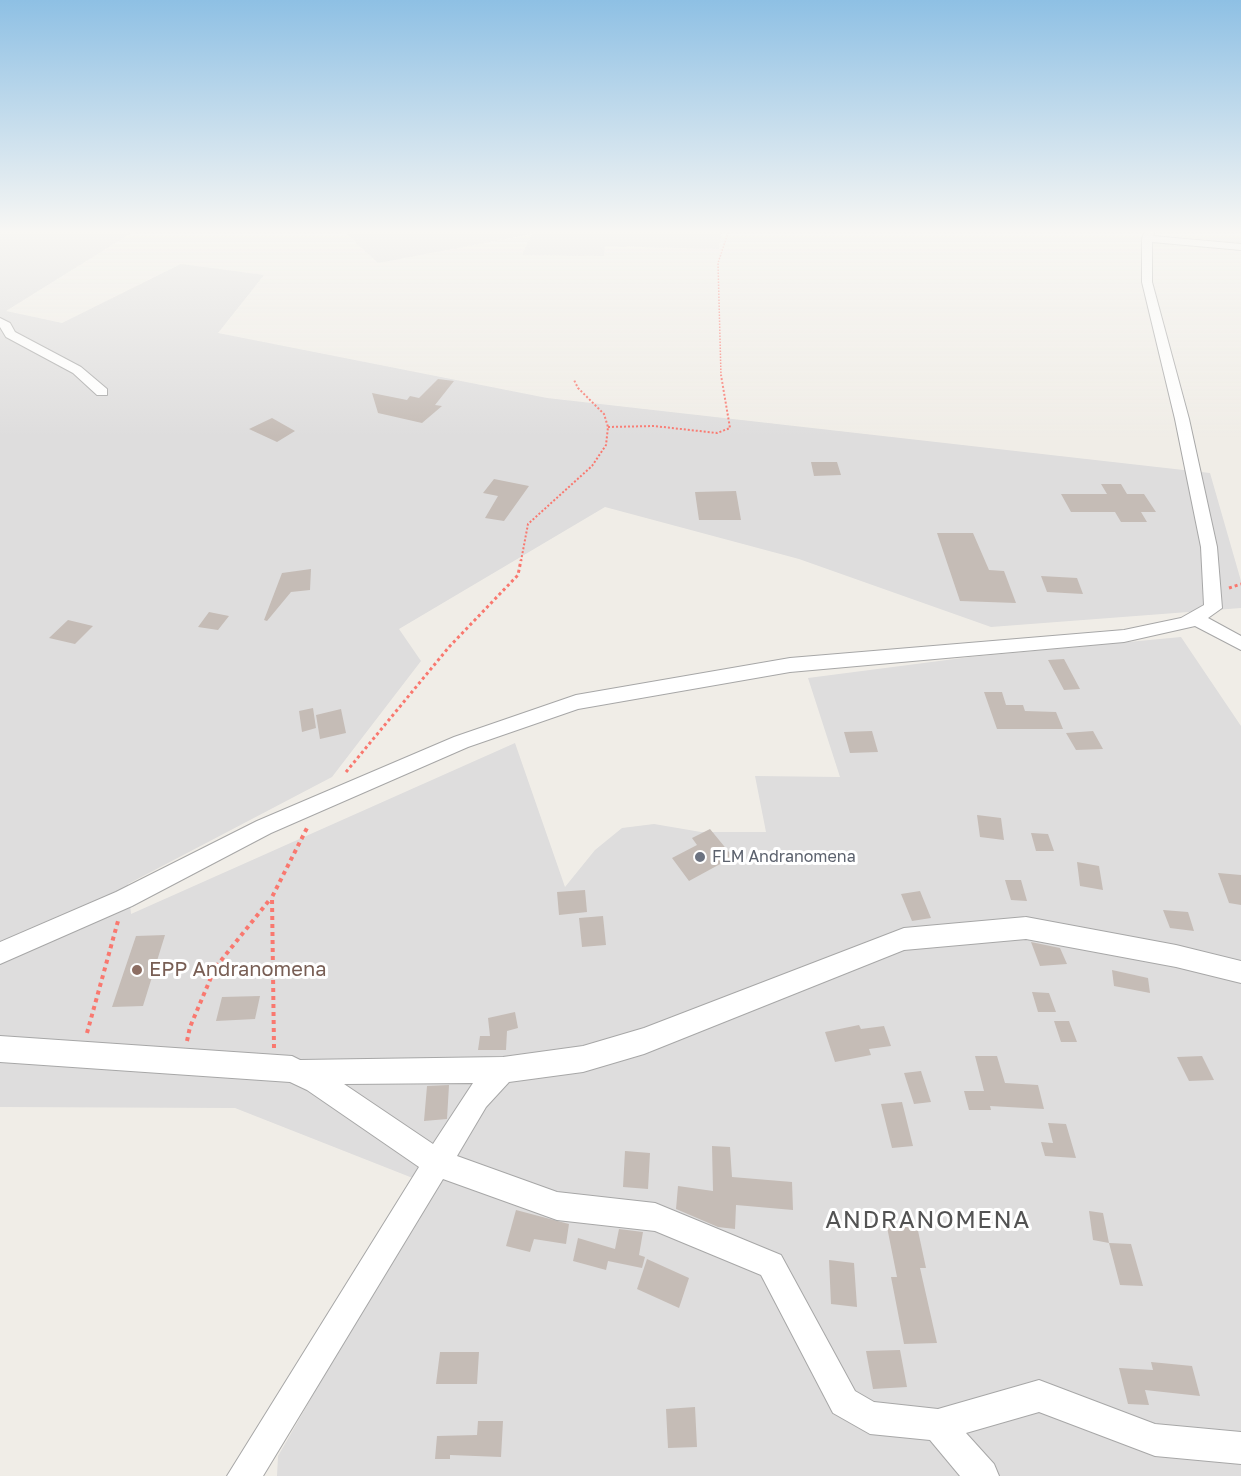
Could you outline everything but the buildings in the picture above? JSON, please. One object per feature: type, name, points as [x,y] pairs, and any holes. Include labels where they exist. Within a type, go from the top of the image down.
[{"type":"street","points":[[0,953],[124,899],[264,827],[461,742],[576,702],[790,665],[1124,636],[1186,623],[1213,608],[1209,547],[1182,419],[1151,299]]},
{"type":"street","points":[[3,324],[10,334],[77,370],[102,392]]},
{"type":"street","points":[[1194,618],[1241,644]]},
{"type":"street","points":[[0,1049],[287,1070],[504,1070],[583,1059],[644,1041],[904,939],[1026,928],[1176,956],[1241,972]]},
{"type":"street","points":[[287,1070],[316,1081],[437,1162],[557,1206],[655,1217],[771,1265],[844,1402],[870,1418],[938,1425],[1039,1396],[1155,1440],[1241,1448]]},
{"type":"street","points":[[244,1476],[477,1098],[504,1070]]},
{"type":"street","points":[[938,1425],[982,1476]]},
{"type":"path","points":[[608,427],[654,426],[717,433],[730,428],[722,385],[718,299]]},
{"type":"path","points":[[184,1061],[190,1027],[215,968],[272,897],[320,803],[449,648],[518,575],[528,524],[592,466],[606,445],[608,427],[604,414],[578,388],[574,380]]},
{"type":"path","points":[[272,897],[271,979],[287,1070]]},
{"type":"path","points":[[78,1054],[94,1012],[124,899]]},
{"type":"shaded area","points":[[0,299],[25,299],[6,311],[62,323],[111,299],[245,299],[218,333],[547,398],[1210,473],[1241,581],[1241,608],[991,627],[799,559],[605,507],[399,629],[421,661],[332,777],[128,884],[131,914],[515,743],[565,887],[595,850],[622,828],[654,824],[701,832],[766,832],[755,776],[840,777],[808,678],[970,657],[1181,637],[1241,726],[1241,1476],[277,1476],[278,1456],[433,1186],[235,1108],[0,1107]]},
{"type":"place","name":"FLM Andranomena","points":[[700,857]]},
{"type":"place","name":"EPP Andranomena","points":[[137,970]]},
{"type":"district","name":"ANDRANOMENA","points":[[928,1220]]}]
